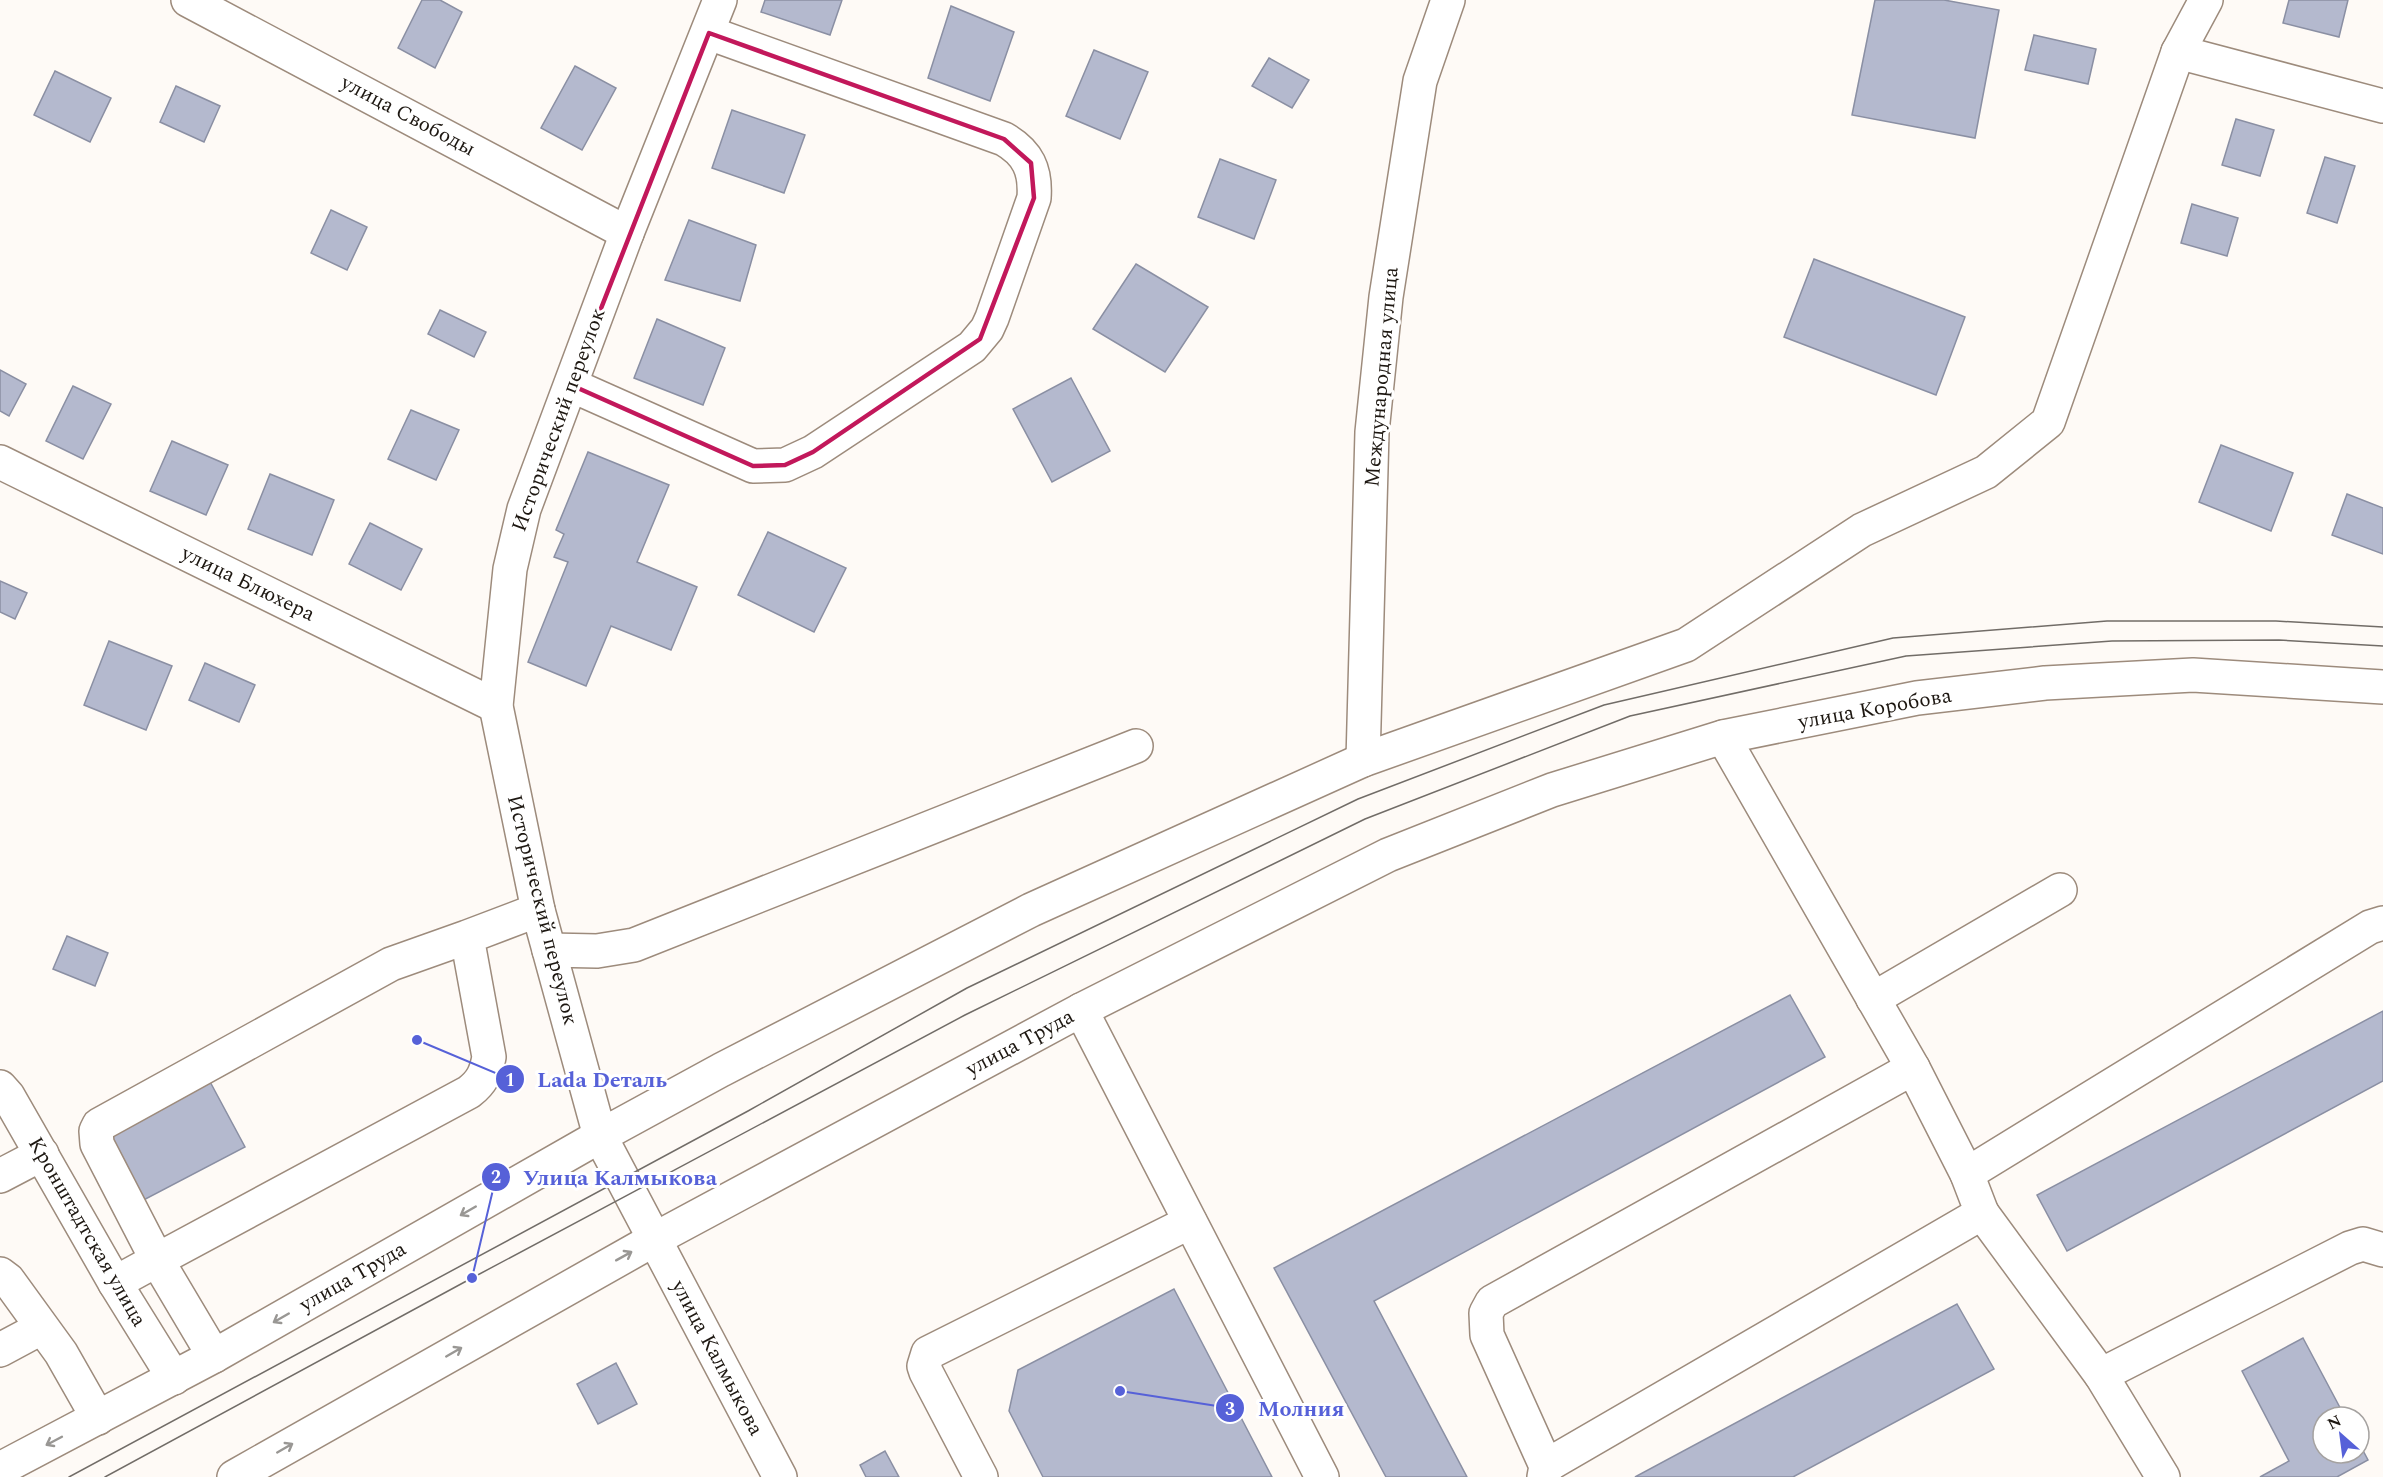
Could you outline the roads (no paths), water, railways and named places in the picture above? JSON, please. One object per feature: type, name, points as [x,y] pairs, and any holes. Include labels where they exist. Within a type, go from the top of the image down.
[{"type":"street","name":"улица Свободы","points":[[188,0],[627,233]]},
{"type":"street","name":"Исторический переулок","points":[[600,1136],[538,910],[496,706],[510,569],[524,509],[627,233],[709,33],[720,0]]},
{"type":"street","name":"Международная улица","points":[[1363,760],[1372,432],[1386,297],[1420,81],[1448,0]]},
{"type":"street","name":"улица Труда","points":[[0,1469],[214,1356],[600,1136],[721,1070],[1030,910],[1363,760],[1686,645],[1862,530],[1986,472],[2048,422],[2178,52],[2206,0]]},
{"type":"street","points":[[571,385],[753,466],[785,465],[813,452],[972,347],[987,329],[992,318],[1034,198],[1035,180],[1030,163],[1019,148],[1004,139],[709,33]]},
{"type":"street","points":[[2178,52],[2383,105]]},
{"type":"street","name":"улица Блюхера","points":[[0,462],[496,706]]},
{"type":"street","name":"улица Коробова","points":[[1388,855],[1552,790],[1723,737],[1917,698],[2045,683],[2193,675],[2383,687]]},
{"type":"street","points":[[1723,737],[1913,1068],[1967,1174],[1982,1213],[2101,1375],[2163,1477]]},
{"type":"street","points":[[549,950],[597,951],[634,945],[1136,746]]},
{"type":"street","name":"улица Труда","points":[[234,1477],[655,1239],[1081,1010],[1388,855]]},
{"type":"street","points":[[1873,999],[2060,890]]},
{"type":"street","points":[[214,1356],[157,1260],[97,1144],[96,1131],[99,1125],[391,964],[538,910]]},
{"type":"street","points":[[1967,1174],[2370,927],[2383,923]]},
{"type":"street","points":[[115,1283],[459,1097],[480,1083],[487,1071],[489,1057],[467,937]]},
{"type":"street","points":[[1081,1010],[1322,1477]]},
{"type":"street","points":[[1913,1068],[1492,1302],[1486,1313],[1487,1335],[1545,1472],[1982,1213]]},
{"type":"street","name":"Кронштадтская улица","points":[[0,1087],[8,1096],[115,1283],[174,1378]]},
{"type":"street","points":[[600,1136],[655,1239]]},
{"type":"street","points":[[0,1176],[42,1154]]},
{"type":"street","points":[[981,1477],[926,1372],[924,1366],[928,1353],[1190,1222]]},
{"type":"street","name":"улица Калмыкова","points":[[655,1239],[780,1477]]},
{"type":"street","points":[[2101,1375],[2350,1248],[2363,1244],[2383,1250]]},
{"type":"street","points":[[0,1274],[8,1280],[41,1329],[61,1353],[98,1418]]},
{"type":"street","points":[[0,1350],[41,1329]]},
{"type":"tram line","points":[[69,1477],[748,1111],[967,988],[1358,799],[1604,705],[1893,638],[2107,621],[2276,621],[2383,627]]},
{"type":"tram line","points":[[105,1477],[965,1015],[1365,819],[1630,716],[1906,656],[2112,641],[2279,640],[2383,646]]},
{"type":"place","name":"Lada Dеталь","points":[[417,1040]]},
{"type":"place","name":"Улица Калмыкова","points":[[472,1278]]},
{"type":"place","name":"Молния","points":[[1120,1391]]}]
